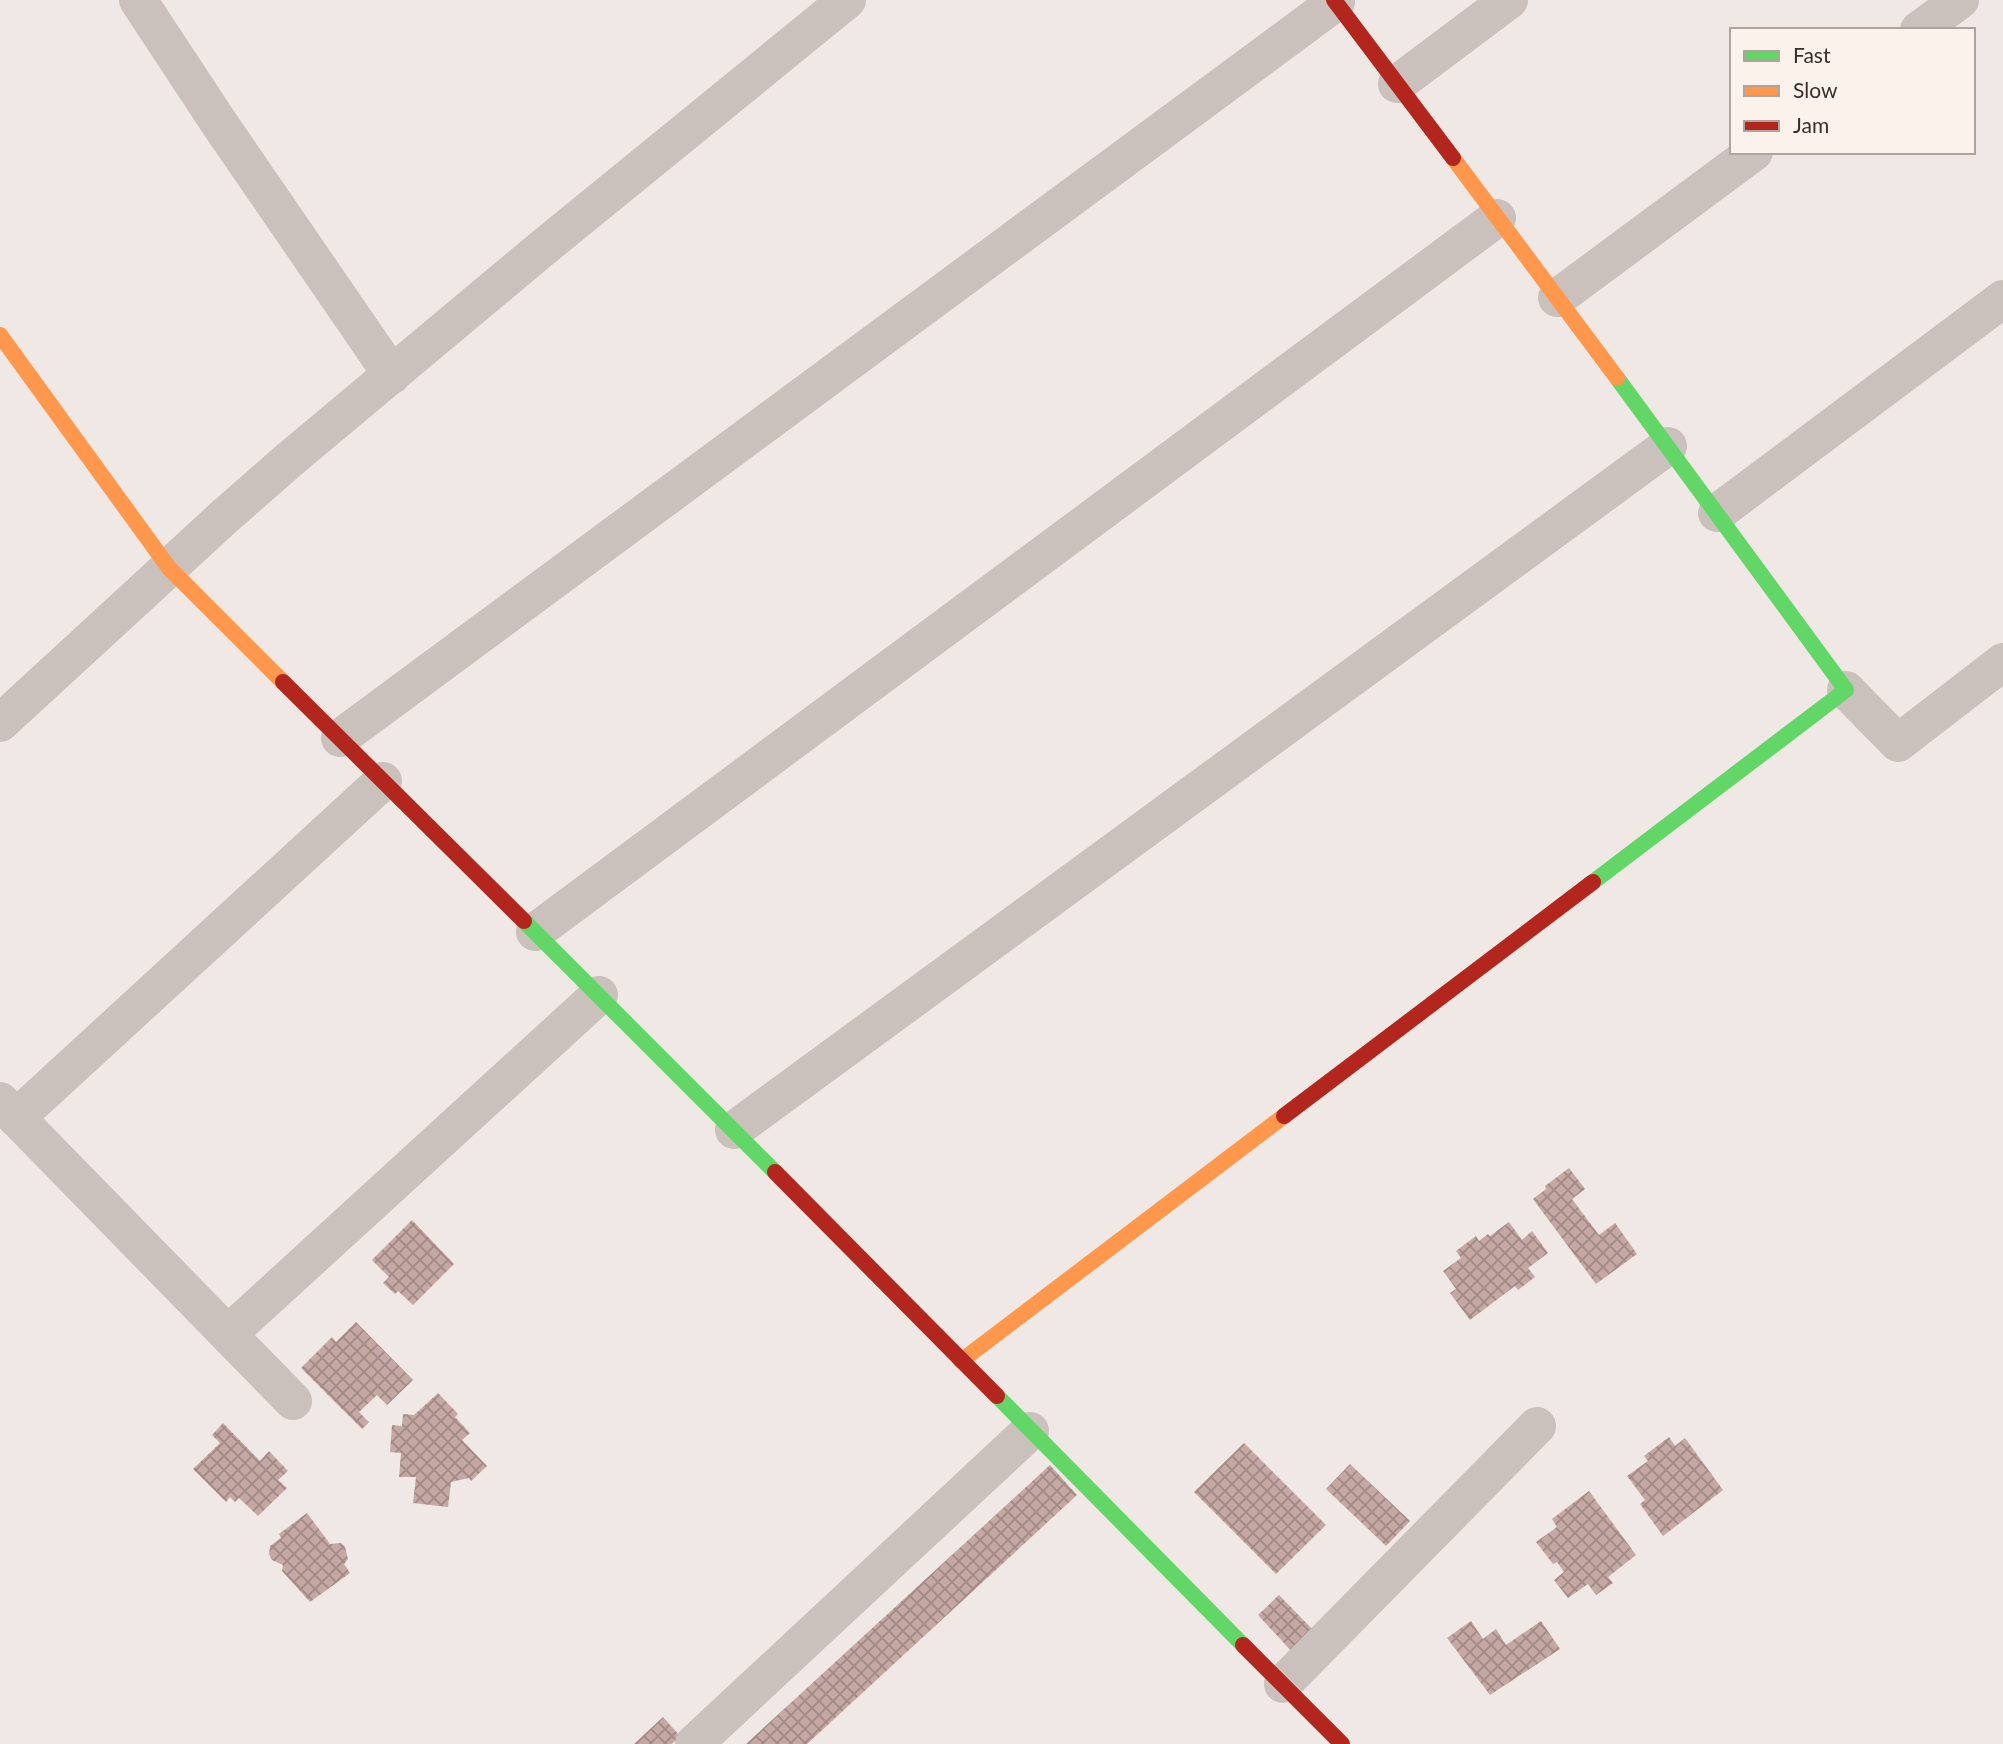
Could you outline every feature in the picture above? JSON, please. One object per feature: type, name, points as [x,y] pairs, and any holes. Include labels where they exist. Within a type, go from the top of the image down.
[{"type":"street","points":[[138,0],[392,375]]},
{"type":"street","points":[[0,723],[224,517],[847,0]]},
{"type":"street","points":[[1396,84],[1509,0]]},
{"type":"street","points":[[1922,28],[1960,0]]},
{"type":"street","points":[[340,738],[1335,1],[1668,446],[1846,690],[1898,743],[2003,662]]},
{"type":"street","points":[[1557,298],[1751,154]]},
{"type":"street","points":[[535,932],[1497,218]]},
{"type":"street","points":[[1717,513],[2003,299]]},
{"type":"street","points":[[0,335],[169,568],[734,1130],[1342,1744]]},
{"type":"street","points":[[734,1130],[1668,446]]},
{"type":"street","points":[[961,1361],[1846,690]]},
{"type":"street","points":[[293,1401],[8,1110],[383,781]]},
{"type":"street","points":[[228,1334],[598,995]]},
{"type":"street","points":[[1283,1684],[1537,1426]]},
{"type":"street","points":[[695,1744],[1030,1431]]},
{"type":"building","points":[[1569,1168],[1585,1189],[1572,1199],[1599,1235],[1615,1223],[1637,1254],[1596,1284],[1533,1199]]},
{"type":"building","points":[[412,1220],[454,1264],[413,1305],[398,1291],[395,1294],[383,1283],[389,1277],[372,1260]]},
{"type":"building","points":[[1509,1222],[1522,1240],[1532,1231],[1548,1253],[1528,1268],[1535,1277],[1518,1290],[1515,1286],[1470,1320],[1450,1293],[1456,1289],[1443,1271],[1461,1258],[1456,1251],[1476,1236],[1479,1241]]},
{"type":"building","points":[[356,1322],[413,1380],[387,1405],[377,1395],[359,1412],[369,1422],[362,1429],[301,1368],[332,1337],[336,1342]]},
{"type":"building","points":[[438,1393],[458,1414],[455,1417],[470,1433],[462,1440],[487,1466],[471,1481],[469,1478],[451,1482],[448,1507],[413,1503],[416,1477],[399,1477],[401,1453],[390,1452],[392,1425],[402,1426],[403,1414],[414,1415]]},
{"type":"building","points":[[223,1423],[260,1461],[269,1451],[288,1471],[278,1480],[287,1488],[258,1516],[239,1498],[235,1502],[230,1497],[226,1502],[193,1469],[220,1443],[212,1435]]},
{"type":"building","points":[[1669,1437],[1675,1446],[1685,1438],[1723,1490],[1663,1536],[1640,1504],[1645,1500],[1627,1476],[1648,1461],[1644,1456]]},
{"type":"building","points":[[1244,1443],[1326,1525],[1276,1574],[1194,1492]]},
{"type":"building","points":[[1350,1464],[1410,1521],[1386,1546],[1326,1489]]},
{"type":"building","points":[[1050,1465],[1077,1495],[807,1744],[746,1744]]},
{"type":"building","points":[[1589,1491],[1636,1555],[1608,1577],[1613,1583],[1596,1595],[1588,1584],[1568,1598],[1554,1580],[1564,1572],[1557,1562],[1553,1564],[1536,1542],[1557,1527],[1552,1519]]},
{"type":"building","points":[[307,1513],[330,1544],[341,1543],[345,1547],[348,1559],[344,1564],[350,1573],[310,1602],[282,1571],[283,1565],[272,1560],[269,1554],[270,1546],[281,1538],[279,1534]]},
{"type":"building","points":[[1279,1595],[1316,1633],[1294,1654],[1258,1615]]},
{"type":"building","points":[[1471,1621],[1483,1639],[1496,1629],[1506,1645],[1541,1621],[1560,1649],[1490,1695],[1447,1638]]},
{"type":"building","points":[[663,1717],[680,1736],[672,1744],[634,1744]]},
{"type":"traffic: fast","points":[[1593,882],[1846,690],[1617,378]]},
{"type":"traffic: fast","points":[[524,921],[775,1172]]},
{"type":"traffic: fast","points":[[997,1396],[1243,1645]]},
{"type":"traffic: slow","points":[[1453,158],[1617,378]]},
{"type":"traffic: slow","points":[[0,335],[169,568],[283,682]]},
{"type":"traffic: slow","points":[[961,1361],[1284,1116]]},
{"type":"traffic: jam","points":[[1334,0],[1453,158]]},
{"type":"traffic: jam","points":[[283,682],[524,921]]},
{"type":"traffic: jam","points":[[1284,1116],[1593,882]]},
{"type":"traffic: jam","points":[[775,1172],[997,1396]]},
{"type":"traffic: jam","points":[[1243,1645],[1342,1744]]}]
